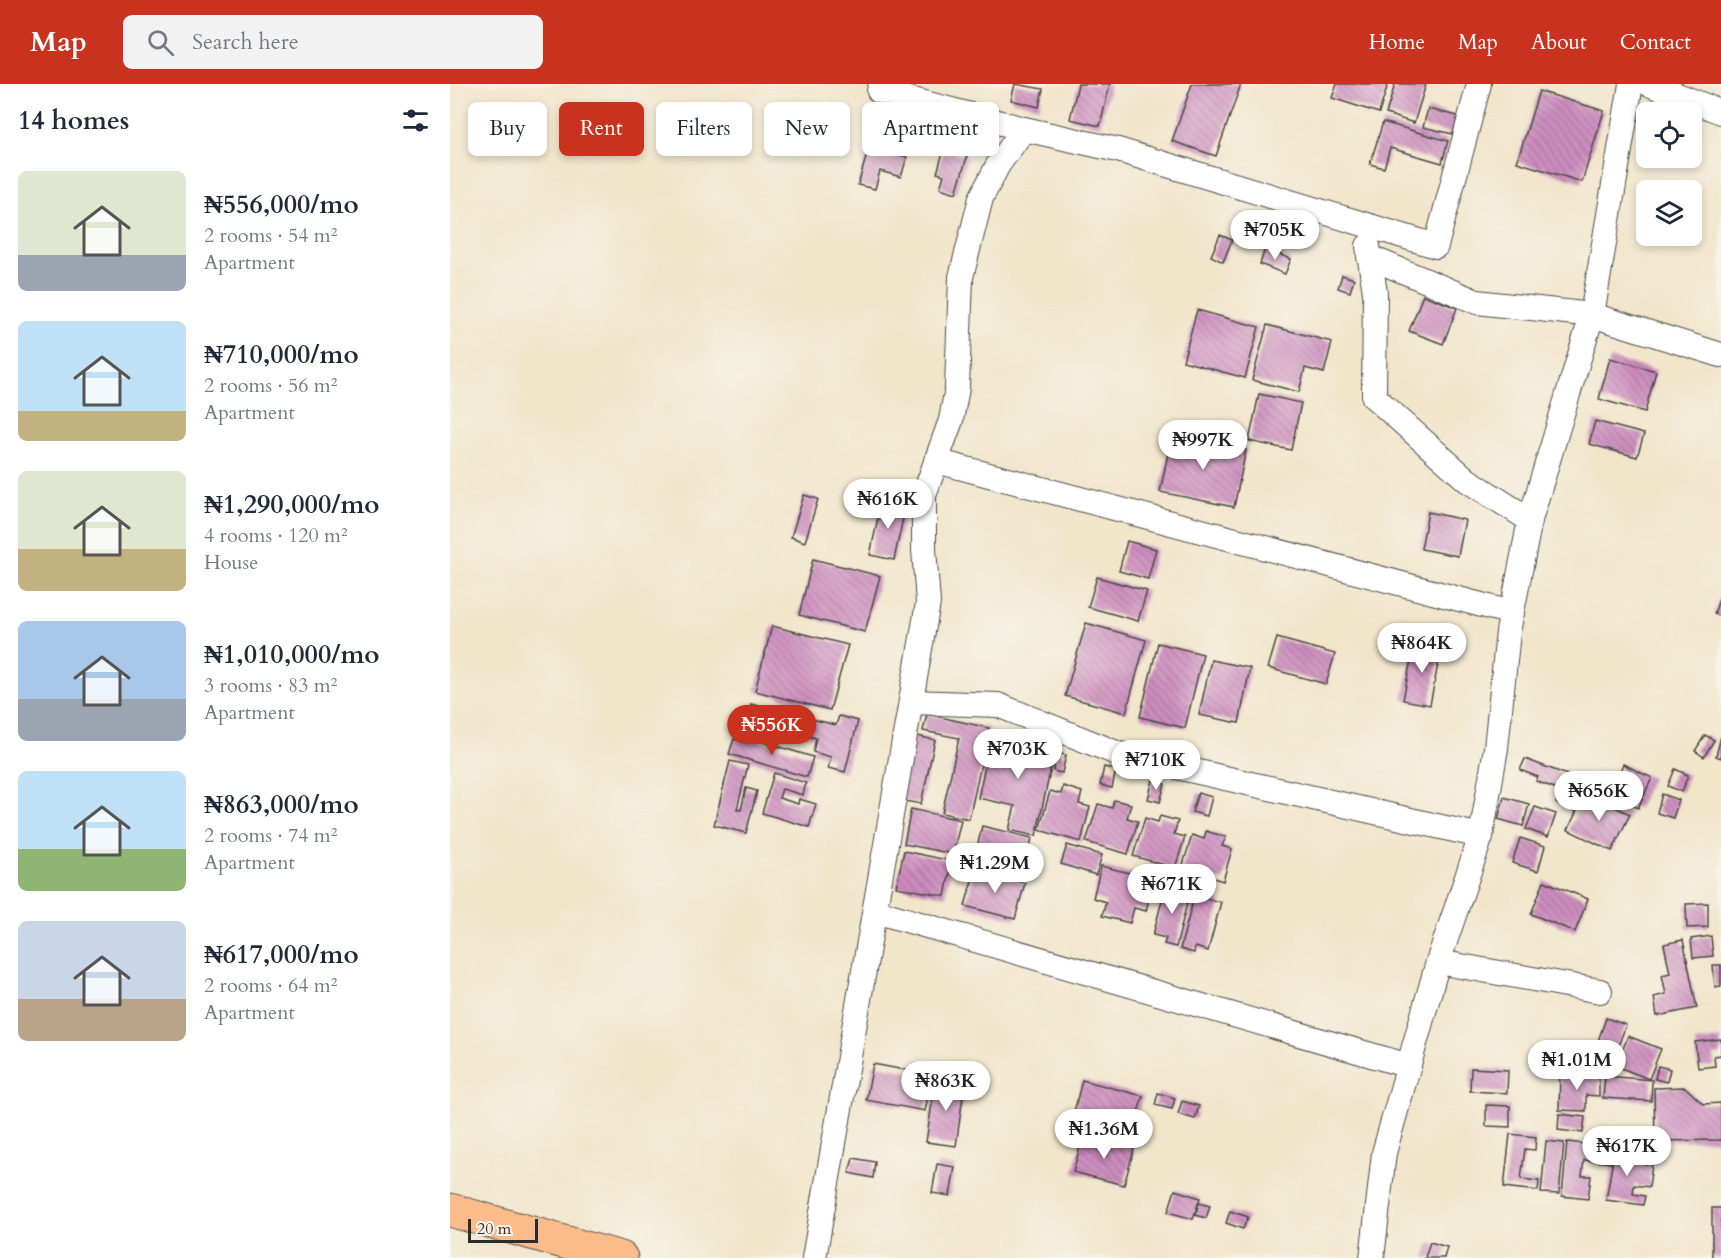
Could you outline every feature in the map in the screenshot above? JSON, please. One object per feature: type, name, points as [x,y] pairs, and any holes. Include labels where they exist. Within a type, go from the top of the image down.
[{"type":"highway","points":[[450,1210],[621,1258]]},
{"type":"street","points":[[880,84],[879,91],[1024,129],[1118,150],[1436,246],[1479,84]]},
{"type":"street","points":[[1372,1258],[1384,1154],[1438,962],[1481,836],[1496,748],[1512,613],[1530,520],[1592,315],[1631,84]]},
{"type":"street","points":[[1649,84],[1721,112]]},
{"type":"street","points":[[814,1258],[928,603],[924,549],[924,495],[947,436],[953,409],[961,277],[981,198],[998,165],[1024,129]]},
{"type":"street","points":[[1367,225],[1375,293],[1374,397],[1467,480],[1530,520]]},
{"type":"street","points":[[1370,257],[1477,302],[1592,315],[1721,355]]},
{"type":"street","points":[[936,461],[1512,613]]},
{"type":"street","points":[[912,702],[998,705],[1119,754],[1481,836]]},
{"type":"street","points":[[875,911],[1409,1066]]},
{"type":"street","points":[[1438,962],[1600,991]]},
{"type":"building","points":[[1015,84],[1043,89],[1039,107],[1011,100]]},
{"type":"building","points":[[1078,84],[1110,84],[1100,126],[1070,119]]},
{"type":"building","points":[[1192,84],[1241,84],[1216,156],[1172,141]]},
{"type":"building","points":[[1337,84],[1388,84],[1379,113],[1332,98]]},
{"type":"building","points":[[1395,84],[1426,84],[1414,123],[1386,114]]},
{"type":"building","points":[[1539,91],[1604,111],[1582,182],[1517,162]]},
{"type":"building","points":[[1428,109],[1458,116],[1453,134],[1423,127]]},
{"type":"building","points":[[1383,122],[1448,141],[1442,163],[1390,148],[1384,168],[1370,164]]},
{"type":"building","points":[[866,156],[907,157],[901,177],[880,171],[875,189],[858,185]]},
{"type":"building","points":[[942,156],[967,157],[956,193],[940,188],[944,175],[937,173]]},
{"type":"building","points":[[1220,235],[1232,240],[1223,262],[1211,256]]},
{"type":"building","points":[[1265,249],[1291,259],[1285,274],[1260,264]]},
{"type":"building","points":[[1342,275],[1354,279],[1350,292],[1338,288]]},
{"type":"building","points":[[1423,295],[1457,308],[1443,344],[1409,331]]},
{"type":"building","points":[[1197,310],[1259,327],[1245,378],[1183,361]]},
{"type":"building","points":[[1267,325],[1332,342],[1324,373],[1305,368],[1299,392],[1252,380]]},
{"type":"building","points":[[1610,358],[1656,371],[1645,412],[1599,399]]},
{"type":"building","points":[[1259,394],[1301,403],[1291,450],[1249,441]]},
{"type":"building","points":[[1595,421],[1644,434],[1637,457],[1589,444]]},
{"type":"building","points":[[1172,434],[1246,450],[1234,507],[1160,492]]},
{"type":"building","points":[[804,495],[818,499],[805,542],[791,537]]},
{"type":"building","points":[[882,499],[906,504],[894,560],[870,555]]},
{"type":"building","points":[[1428,512],[1465,520],[1458,556],[1421,549]]},
{"type":"building","points":[[1127,541],[1156,549],[1148,579],[1119,571]]},
{"type":"building","points":[[813,559],[880,576],[865,632],[799,615]]},
{"type":"building","points":[[1097,577],[1147,591],[1138,621],[1088,607]]},
{"type":"building","points":[[1721,593],[1721,616],[1714,614]]},
{"type":"building","points":[[1086,623],[1146,640],[1126,713],[1065,696]]},
{"type":"building","points":[[772,626],[848,645],[830,710],[755,691]]},
{"type":"building","points":[[1277,638],[1335,654],[1326,684],[1268,668]]},
{"type":"building","points":[[1158,643],[1203,654],[1185,728],[1140,717]]},
{"type":"building","points":[[1414,644],[1441,649],[1430,705],[1403,700]]},
{"type":"building","points":[[1211,660],[1250,668],[1239,723],[1199,715]]},
{"type":"building","points":[[751,704],[836,725],[839,716],[858,721],[845,772],[828,768],[831,757],[813,752],[816,738],[747,720]]},
{"type":"building","points":[[927,714],[989,728],[969,819],[942,813],[959,738],[923,731]]},
{"type":"building","points":[[992,734],[1055,749],[1036,836],[1009,830],[1015,806],[978,798]]},
{"type":"building","points":[[913,735],[935,740],[921,804],[899,800]]},
{"type":"building","points":[[1705,735],[1714,740],[1704,757],[1695,751]]},
{"type":"building","points":[[744,736],[813,757],[807,777],[729,754],[734,739],[743,742]]},
{"type":"building","points":[[1721,736],[1721,758],[1716,756]]},
{"type":"building","points":[[1057,753],[1066,755],[1062,773],[1053,771]]},
{"type":"building","points":[[1525,759],[1586,782],[1575,811],[1556,803],[1560,790],[1536,781],[1538,777],[1520,770]]},
{"type":"building","points":[[730,761],[748,765],[737,809],[741,810],[746,788],[757,791],[746,833],[714,825]]},
{"type":"building","points":[[1623,764],[1652,778],[1638,808],[1626,802],[1632,788],[1616,780]]},
{"type":"building","points":[[1104,767],[1116,770],[1112,788],[1100,785]]},
{"type":"building","points":[[1675,769],[1688,775],[1682,792],[1668,786]]},
{"type":"building","points":[[774,773],[806,783],[803,795],[782,789],[779,798],[798,804],[799,799],[816,804],[809,827],[762,813]]},
{"type":"building","points":[[1153,780],[1165,784],[1160,802],[1148,799]]},
{"type":"building","points":[[1063,786],[1082,792],[1079,804],[1090,807],[1081,842],[1039,830],[1050,791],[1061,794]]},
{"type":"building","points":[[1198,793],[1212,797],[1207,816],[1192,812]]},
{"type":"building","points":[[1585,793],[1630,814],[1612,851],[1568,830]]},
{"type":"building","points":[[1662,794],[1679,800],[1673,818],[1657,813]]},
{"type":"building","points":[[1504,797],[1529,804],[1523,826],[1498,819]]},
{"type":"building","points":[[1114,800],[1131,804],[1127,818],[1138,821],[1128,854],[1086,842],[1098,804],[1112,808]]},
{"type":"building","points":[[1535,807],[1556,814],[1548,837],[1526,829]]},
{"type":"building","points":[[911,809],[961,820],[953,854],[904,844]]},
{"type":"building","points":[[1160,816],[1178,821],[1174,834],[1185,837],[1175,868],[1133,856],[1145,818],[1158,822]]},
{"type":"building","points":[[982,826],[1032,838],[1024,873],[974,861]]},
{"type":"building","points":[[1206,831],[1226,837],[1222,846],[1232,849],[1223,881],[1182,868],[1192,835],[1204,839]]},
{"type":"building","points":[[1520,838],[1545,846],[1538,871],[1512,863]]},
{"type":"building","points":[[1067,845],[1102,855],[1096,875],[1061,864]]},
{"type":"building","points":[[904,851],[952,861],[945,896],[896,887]]},
{"type":"building","points":[[1101,866],[1154,879],[1146,911],[1134,908],[1130,923],[1102,916],[1106,902],[1093,898]]},
{"type":"building","points":[[975,870],[1025,883],[1015,919],[965,906]]},
{"type":"building","points":[[1544,881],[1588,899],[1575,932],[1531,914]]},
{"type":"building","points":[[1166,885],[1190,891],[1176,947],[1164,944],[1166,938],[1153,935]]},
{"type":"building","points":[[1196,890],[1204,892],[1203,898],[1221,902],[1208,951],[1195,947],[1194,953],[1180,949]]},
{"type":"building","points":[[1708,903],[1708,927],[1687,928],[1686,904]]},
{"type":"building","points":[[1711,936],[1713,956],[1693,958],[1691,939]]},
{"type":"building","points":[[1683,940],[1697,1008],[1657,1016],[1654,997],[1666,994],[1662,975],[1670,973],[1664,944]]},
{"type":"building","points":[[1713,965],[1721,965],[1721,986],[1715,987]]},
{"type":"building","points":[[1606,1018],[1626,1025],[1608,1073],[1589,1067]]},
{"type":"building","points":[[1628,1036],[1661,1049],[1649,1079],[1616,1066]]},
{"type":"building","points":[[1721,1039],[1721,1055],[1714,1056],[1715,1066],[1698,1068],[1695,1042]]},
{"type":"building","points":[[873,1064],[932,1075],[925,1111],[866,1100]]},
{"type":"building","points":[[1658,1066],[1670,1069],[1667,1082],[1655,1079]]},
{"type":"building","points":[[1471,1068],[1508,1070],[1507,1093],[1470,1091]]},
{"type":"building","points":[[1560,1074],[1599,1076],[1599,1096],[1586,1095],[1586,1111],[1559,1110]]},
{"type":"building","points":[[1605,1076],[1652,1080],[1651,1101],[1603,1098]]},
{"type":"building","points":[[936,1078],[965,1082],[956,1146],[926,1142]]},
{"type":"building","points":[[1082,1080],[1143,1096],[1133,1129],[1074,1112]]},
{"type":"building","points":[[1685,1087],[1703,1104],[1721,1103],[1721,1140],[1655,1141],[1654,1088]]},
{"type":"building","points":[[1158,1093],[1175,1098],[1172,1109],[1155,1105]]},
{"type":"building","points":[[1182,1101],[1199,1106],[1195,1119],[1178,1114]]},
{"type":"building","points":[[1486,1105],[1510,1106],[1510,1127],[1486,1126]]},
{"type":"building","points":[[1559,1114],[1585,1117],[1583,1133],[1558,1130]]},
{"type":"building","points":[[1510,1134],[1536,1137],[1535,1150],[1525,1149],[1521,1179],[1539,1181],[1538,1191],[1504,1187]]},
{"type":"building","points":[[1083,1136],[1134,1149],[1124,1185],[1073,1172]]},
{"type":"building","points":[[1546,1141],[1564,1143],[1559,1194],[1541,1193]]},
{"type":"building","points":[[1567,1142],[1613,1147],[1611,1163],[1584,1160],[1582,1176],[1591,1176],[1588,1199],[1562,1196]]},
{"type":"building","points":[[1615,1147],[1635,1150],[1634,1162],[1652,1165],[1649,1187],[1634,1185],[1633,1194],[1645,1196],[1643,1205],[1606,1200]]},
{"type":"building","points":[[853,1158],[875,1162],[873,1178],[849,1173]]},
{"type":"building","points":[[937,1164],[955,1167],[950,1196],[932,1193]]},
{"type":"building","points":[[1175,1190],[1200,1198],[1193,1219],[1168,1212]]},
{"type":"building","points":[[1199,1203],[1210,1206],[1206,1218],[1195,1215]]},
{"type":"building","points":[[1712,1208],[1721,1208],[1721,1258],[1712,1258]]},
{"type":"building","points":[[1230,1211],[1248,1217],[1243,1229],[1226,1223]]},
{"type":"building","points":[[1430,1242],[1447,1247],[1444,1258],[1425,1258]]}]
